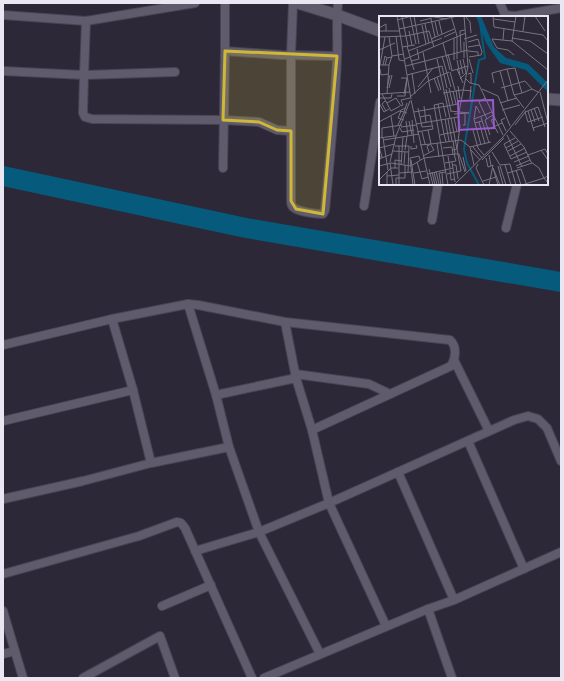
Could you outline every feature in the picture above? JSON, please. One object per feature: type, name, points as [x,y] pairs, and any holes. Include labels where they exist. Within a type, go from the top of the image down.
[{"type":"street","points":[[3,15],[86,21],[195,3]]},
{"type":"street","points":[[223,168],[226,3]]},
{"type":"street","points":[[293,3],[291,55],[290,201],[292,206],[296,209],[317,214],[323,214],[325,210],[331,155],[337,56],[338,3]]},
{"type":"street","points":[[298,3],[337,15],[379,31]]},
{"type":"street","points":[[500,3],[505,15],[515,16],[561,8]]},
{"type":"street","points":[[86,21],[83,106],[83,113],[85,117],[92,119],[223,120],[259,122],[277,130],[291,131]]},
{"type":"street","points":[[225,51],[337,56]]},
{"type":"street","points":[[3,70],[84,75],[175,72]]},
{"type":"street","points":[[548,99],[561,100]]},
{"type":"street","points":[[364,206],[379,112]]},
{"type":"street","points":[[432,220],[438,185]]},
{"type":"street","points":[[506,228],[517,185]]},
{"type":"street","points":[[188,304],[216,395],[230,447],[259,532],[320,654]]},
{"type":"street","points":[[3,345],[112,319],[188,304],[285,322],[450,340],[454,343],[454,360],[451,366],[312,430]]},
{"type":"street","points":[[112,319],[133,390],[151,463]]},
{"type":"street","points":[[285,322],[296,376],[312,430],[329,503],[386,626]]},
{"type":"street","points":[[454,360],[489,431]]},
{"type":"street","points":[[216,395],[296,376],[369,384],[390,394]]},
{"type":"street","points":[[3,421],[133,390]]},
{"type":"street","points":[[195,551],[259,532],[329,503],[514,420],[528,416],[538,419],[547,428],[561,461]]},
{"type":"street","points":[[468,441],[524,569]]},
{"type":"street","points":[[3,499],[83,481],[151,463],[230,447]]},
{"type":"street","points":[[398,472],[454,600]]},
{"type":"street","points":[[3,574],[139,536],[177,522],[185,528],[252,678]]},
{"type":"street","points":[[264,678],[386,626],[454,600],[561,552]]},
{"type":"street","points":[[162,606],[211,585]]},
{"type":"street","points":[[428,609],[452,678]]},
{"type":"street","points":[[3,611],[23,678]]},
{"type":"street","points":[[83,678],[92,676],[160,636],[175,678]]},
{"type":"street","points":[[3,654],[15,651]]},
{"type":"highlighted area","points":[[225,51],[337,56],[323,214],[296,209],[291,201],[291,131],[277,130],[259,122],[223,120]]},
{"type":"waterway","points":[[3,176],[246,228],[561,282]]}]
